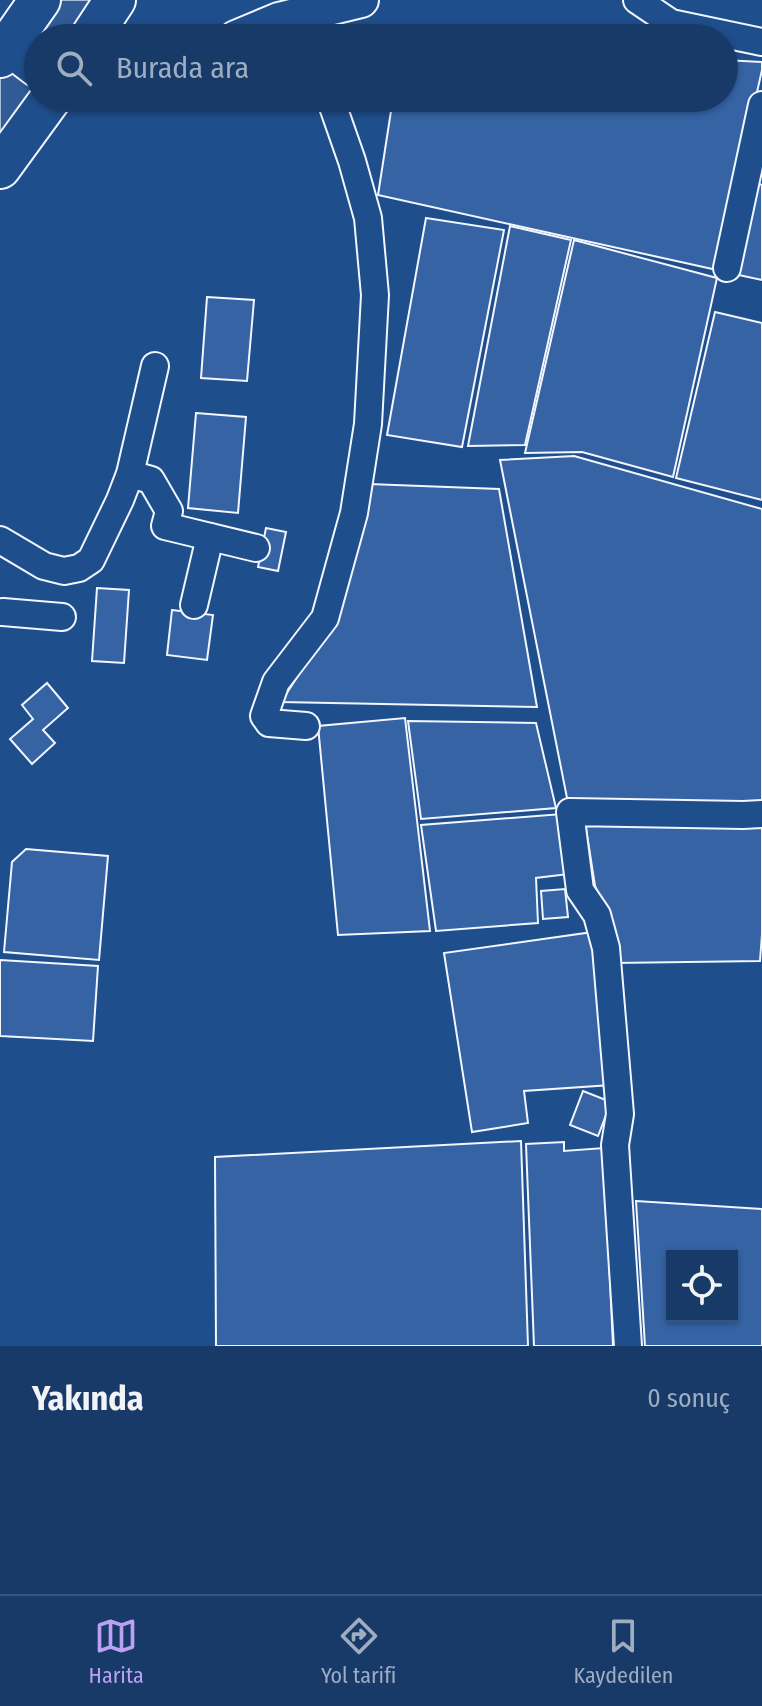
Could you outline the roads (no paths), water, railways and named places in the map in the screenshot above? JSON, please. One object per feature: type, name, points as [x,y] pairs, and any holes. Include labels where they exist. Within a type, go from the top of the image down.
[{"type":"highway","points":[[30,24],[40,0]]},
{"type":"highway","points":[[99,24],[115,0]]},
{"type":"highway","points":[[16,56],[24,37]]},
{"type":"highway","points":[[0,168],[41,112]]},
{"type":"main road","points":[[299,24],[361,0]]},
{"type":"street","points":[[637,0],[676,24]]},
{"type":"street","points":[[738,37],[762,42]]},
{"type":"street","points":[[727,268],[762,105]]},
{"type":"street","points":[[306,726],[269,723],[264,716],[276,682],[325,618],[354,513],[368,424],[375,295],[368,218],[335,112]]},
{"type":"street","points":[[0,540],[44,566],[64,571],[79,568],[91,560],[130,474],[155,366]]},
{"type":"street","points":[[130,474],[151,480],[169,511],[165,526],[256,548]]},
{"type":"street","points":[[194,605],[210,537]]},
{"type":"street","points":[[1,613],[62,617]]},
{"type":"street","points":[[628,1346],[615,1145],[620,1114],[606,948],[597,915],[580,890],[570,812],[762,814]]}]
